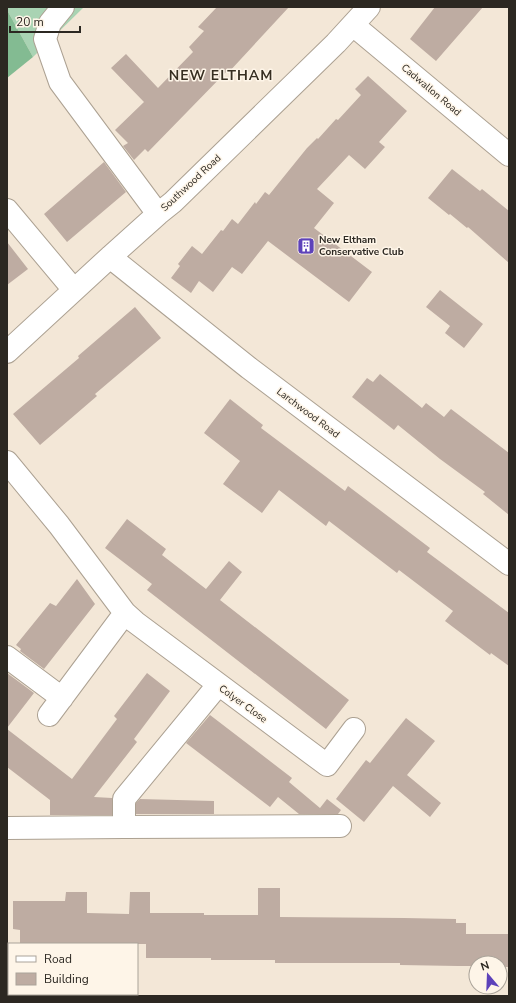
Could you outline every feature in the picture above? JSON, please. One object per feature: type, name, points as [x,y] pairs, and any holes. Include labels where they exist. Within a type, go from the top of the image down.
[{"type":"street","points":[[63,7],[50,23],[45,39],[60,82],[158,214]]},
{"type":"street","name":"Southwood Road","points":[[7,352],[110,257],[178,197],[353,25],[369,7]]},
{"type":"street","name":"Cadwallon Road","points":[[353,25],[509,155]]},
{"type":"street","points":[[7,210],[74,290]]},
{"type":"street","name":"Larchwood Road","points":[[110,257],[254,372],[509,564]]},
{"type":"street","name":"Colyer Close","points":[[7,462],[59,525],[125,613],[133,621],[327,765],[354,729]]},
{"type":"street","points":[[49,715],[125,613]]},
{"type":"street","points":[[7,657],[62,698]]},
{"type":"street","points":[[124,827],[124,799],[218,685]]},
{"type":"street","points":[[7,828],[340,826]]},
{"type":"green space","points":[[7,7],[84,7],[33,57],[7,10]]},
{"type":"green space","points":[[7,10],[33,57],[7,78]]},
{"type":"building","points":[[217,7],[289,7],[228,73],[226,72],[148,152],[145,149],[134,160],[123,146],[128,143],[115,130],[144,102],[111,68],[126,54],[158,88],[193,52],[189,47],[204,31],[198,27]]},
{"type":"building","points":[[435,7],[483,7],[436,61],[410,39]]},
{"type":"building","points":[[368,76],[407,111],[379,142],[385,147],[365,169],[349,155],[317,189],[334,203],[314,228],[372,272],[349,302],[268,241],[242,274],[232,267],[213,292],[199,281],[191,293],[171,278],[180,266],[178,264],[192,246],[202,254],[232,219],[238,224],[265,192],[269,195],[307,148],[317,138],[318,139],[336,119],[338,120],[361,95],[355,89]]},
{"type":"building","points":[[104,162],[126,192],[67,242],[44,214]]},
{"type":"building","points":[[452,169],[480,191],[482,189],[509,211],[509,263],[468,227],[467,228],[450,214],[449,215],[428,198]]},
{"type":"building","points":[[7,242],[28,269],[7,285]]},
{"type":"building","points":[[440,290],[483,324],[464,348],[445,333],[450,326],[426,307]]},
{"type":"building","points":[[135,307],[161,338],[95,394],[97,396],[40,445],[13,414],[79,358],[78,356]]},
{"type":"building","points":[[380,374],[422,408],[426,403],[444,417],[451,409],[509,453],[509,515],[483,494],[485,492],[440,459],[398,425],[394,430],[352,397],[367,378],[373,382]]},
{"type":"building","points":[[230,399],[263,425],[261,428],[345,491],[348,486],[430,548],[427,552],[509,613],[509,666],[491,653],[490,655],[445,621],[453,611],[399,570],[397,573],[329,521],[326,526],[279,490],[262,513],[223,484],[240,461],[204,433]]},
{"type":"building","points":[[127,519],[166,549],[162,555],[206,589],[229,561],[242,572],[220,600],[349,700],[326,729],[147,590],[152,584],[105,548]]},
{"type":"building","points":[[77,579],[95,604],[44,669],[20,651],[21,649],[16,645],[50,603],[56,606]]},
{"type":"building","points":[[7,673],[34,693],[7,728]]},
{"type":"building","points":[[147,673],[170,691],[134,739],[137,742],[94,797],[112,798],[112,815],[50,815],[50,800],[7,767],[7,729],[72,779],[117,719],[114,716]]},
{"type":"building","points":[[210,715],[292,778],[289,782],[320,808],[327,799],[341,810],[338,814],[299,814],[278,797],[270,807],[186,743]]},
{"type":"building","points":[[406,718],[435,741],[407,775],[441,803],[430,817],[393,786],[364,822],[336,799],[366,760],[370,763]]},
{"type":"building","points":[[140,799],[214,801],[214,814],[136,814],[136,803]]},
{"type":"building","points":[[258,888],[280,888],[280,917],[456,919],[456,923],[466,923],[466,934],[509,934],[509,967],[508,955],[468,955],[468,966],[400,965],[400,963],[275,963],[275,960],[146,958],[146,944],[138,943],[20,943],[20,930],[13,929],[13,901],[65,901],[66,892],[87,892],[87,913],[129,914],[130,892],[150,892],[150,913],[204,913],[204,915],[258,915]]},
{"type":"place","name":"New Eltham Conservative Club","points":[[306,246]]},
{"type":"district","name":"NEW ELTHAM","points":[[221,75]]}]
